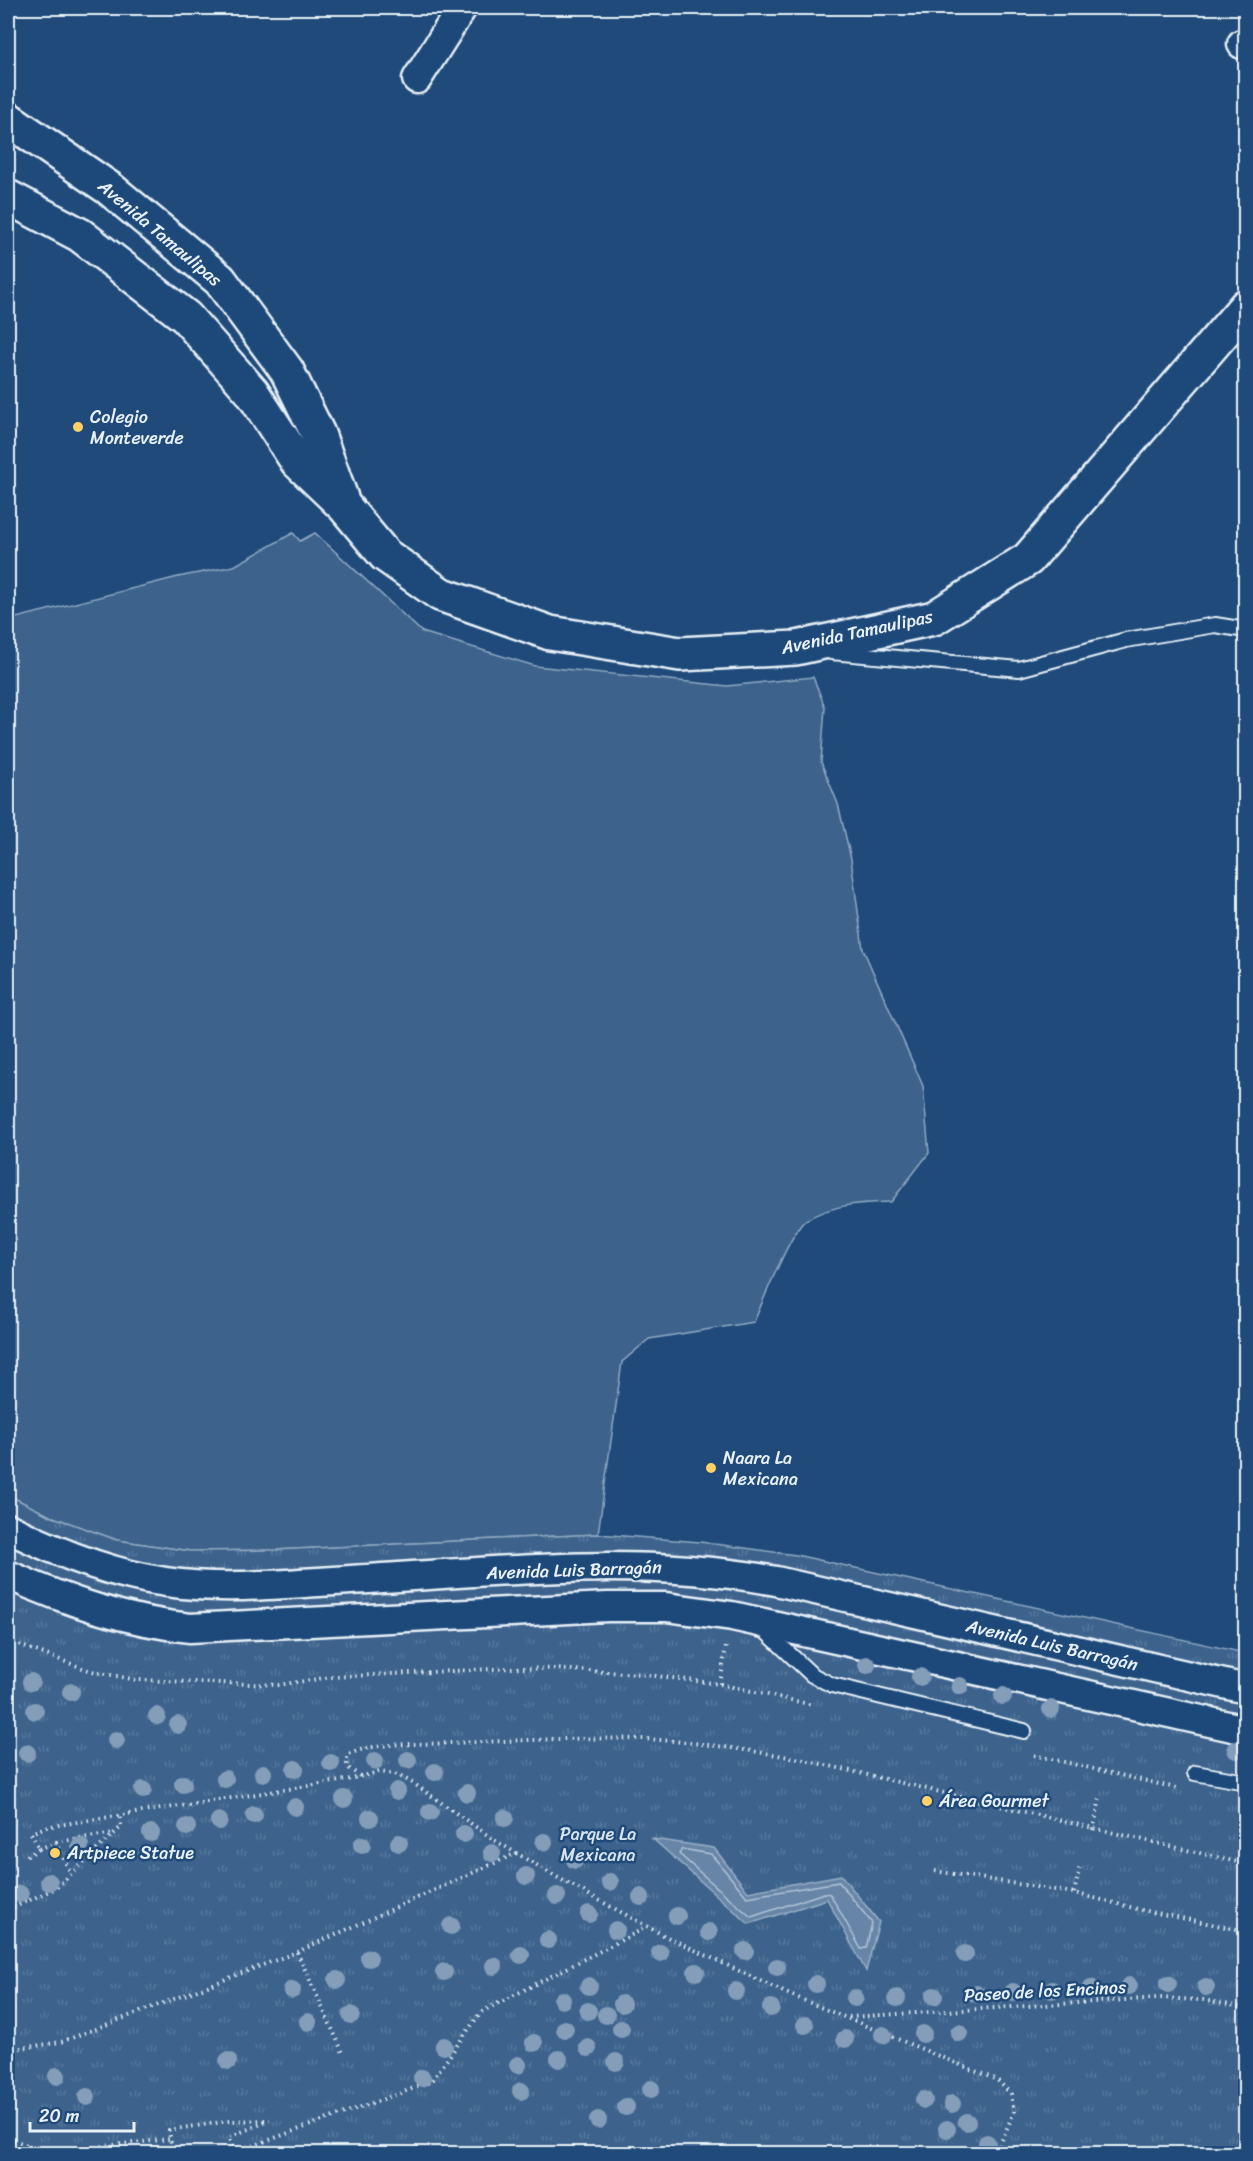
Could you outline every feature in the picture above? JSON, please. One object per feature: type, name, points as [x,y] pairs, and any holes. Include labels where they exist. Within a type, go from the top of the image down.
[{"type":"street","points":[[417,79],[462,8]]},
{"type":"street","name":"Avenida Tamaulipas","points":[[8,119],[110,189],[220,280],[287,371],[318,434],[344,506]]},
{"type":"street","name":"Avenida Tamaulipas","points":[[8,197],[80,236],[186,318],[252,392],[297,461],[344,506],[386,555],[440,594],[550,633],[680,654],[796,648],[934,618],[1028,559],[1245,306]]},
{"type":"street","name":"Avenida Luis Barragán","points":[[8,1528],[87,1563],[132,1576],[204,1587],[615,1565],[724,1571],[1245,1689]]},
{"type":"street","points":[[8,1575],[63,1600],[124,1618],[190,1628],[227,1628],[608,1607],[666,1607],[754,1620],[1245,1730]]},
{"type":"street","points":[[124,1618],[132,1576]]},
{"type":"lane","points":[[796,648],[1019,669],[1137,638],[1215,625],[1245,630]]},
{"type":"lane","points":[[754,1620],[796,1662],[812,1675],[832,1684],[1024,1731]]},
{"type":"lane","points":[[1195,1773],[1245,1782]]},
{"type":"path","points":[[8,1641],[91,1671],[137,1680],[278,1685],[332,1677],[512,1668],[641,1674],[720,1684]]},
{"type":"path","points":[[360,1776],[347,1767],[347,1755],[358,1749],[555,1739],[643,1739],[724,1747],[795,1758],[1245,1864]]},
{"type":"path","points":[[39,1849],[31,1833],[46,1827],[379,1772],[395,1774],[517,1854],[647,1926],[786,1993],[997,2080],[1011,2094],[1014,2112],[996,2154]]},
{"type":"path","points":[[1093,1830],[1101,1795]]},
{"type":"path","points":[[8,1910],[56,1888],[121,1827],[120,1816]]},
{"type":"path","points":[[27,1856],[64,1838],[115,1833]]},
{"type":"path","points":[[56,1842],[71,1874]]},
{"type":"path","points":[[8,2050],[61,2042],[297,1952],[517,1854]]},
{"type":"path","points":[[1074,1893],[1080,1866]]},
{"type":"path","points":[[935,1870],[1074,1893],[1142,1910],[1245,1931]]},
{"type":"path","points":[[188,2154],[172,2150],[169,2130],[230,2121],[270,2120],[229,2137],[233,2153],[432,2082],[482,2012],[647,1926]]},
{"type":"path","points":[[297,1952],[344,2055]]},
{"type":"path","name":"Paseo de los Encinos","points":[[846,2017],[1159,1998],[1203,2000],[1245,2008]]},
{"type":"path","points":[[8,2138],[49,2153],[170,2139]]},
{"type":"green space","points":[[293,533],[300,541],[315,533],[422,632],[535,666],[727,686],[813,677],[825,707],[821,762],[838,804],[851,859],[863,949],[923,1086],[929,1153],[891,1202],[837,1208],[806,1220],[793,1237],[754,1322],[649,1339],[622,1362],[598,1534],[275,1550],[190,1551],[117,1540],[50,1516],[8,1495],[8,620],[178,577],[234,566]]},
{"type":"green space","name":"Parque La Mexicana","points":[[8,1495],[50,1516],[117,1540],[190,1551],[275,1550],[598,1534],[700,1542],[796,1555],[1245,1653],[1245,2153],[8,2153]]},
{"type":"water","points":[[653,1839],[714,1848],[748,1892],[841,1875],[879,1922],[866,1971],[827,1899],[749,1924]]},
{"type":"place","name":"Colegio Monteverde","points":[[78,427]]},
{"type":"place","name":"Naara La Mexicana","points":[[711,1468]]},
{"type":"place","name":"Área Gourmet","points":[[927,1801]]},
{"type":"place","name":"Artpiece Statue","points":[[55,1853]]}]
